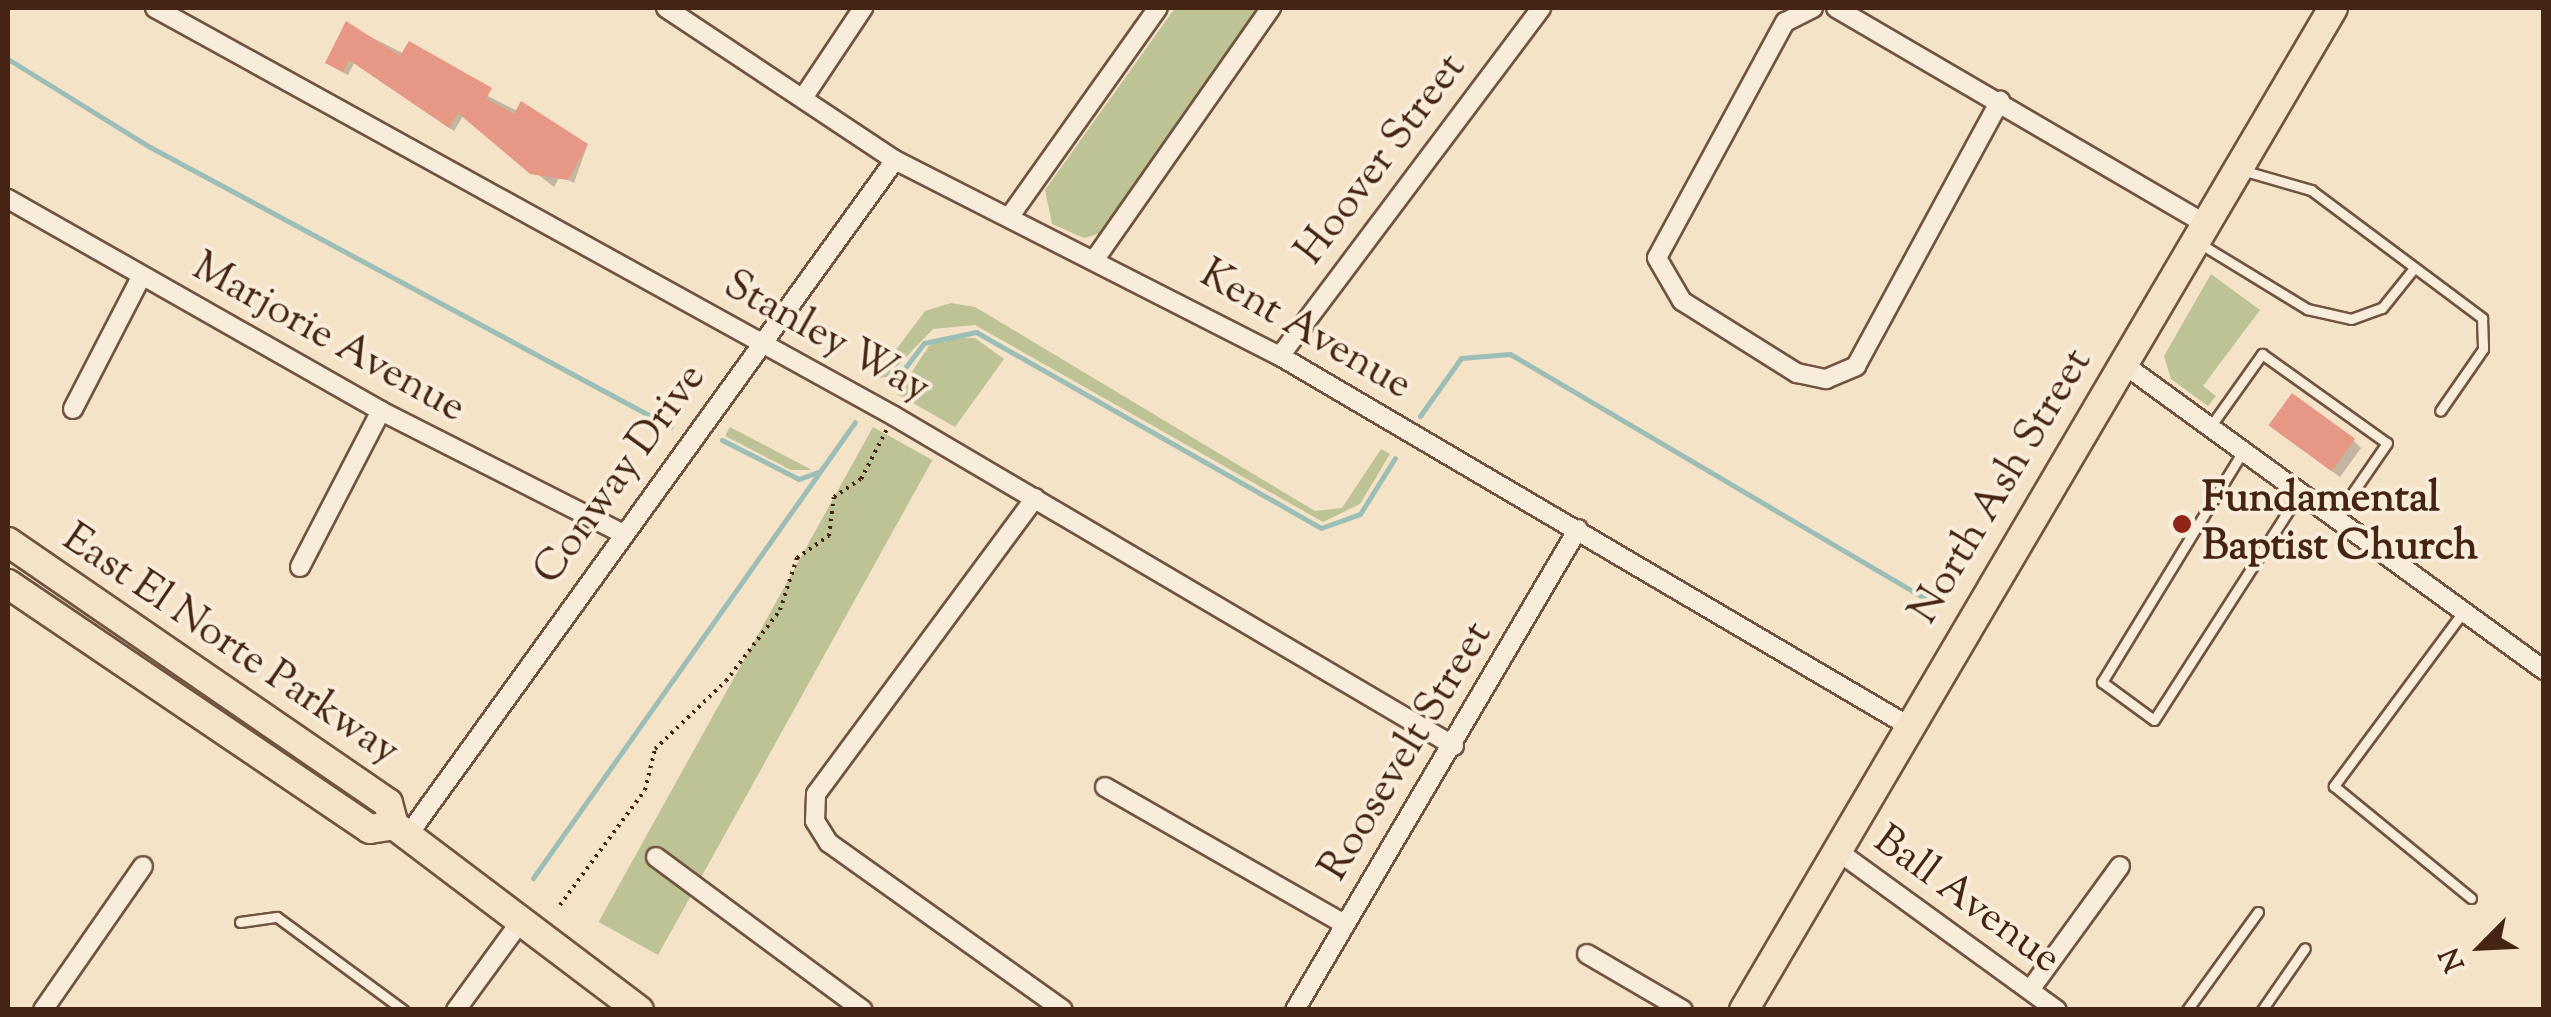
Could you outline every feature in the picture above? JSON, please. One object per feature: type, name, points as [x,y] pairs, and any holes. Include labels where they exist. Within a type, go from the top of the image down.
[{"type":"main road","name":"North Ash Street","points":[[1744,1010],[1907,725],[2333,8]]},
{"type":"main road","name":"East El Norte Parkway","points":[[8,542],[388,802],[401,830],[639,1010]]},
{"type":"main road","name":"East El Norte Parkway","points":[[8,584],[370,829],[401,830]]},
{"type":"street","name":"Stanley Way","points":[[155,8],[764,342],[1454,746]]},
{"type":"street","name":"Kent Avenue","points":[[666,8],[805,95],[895,160],[1280,356],[1907,725]]},
{"type":"street","points":[[805,95],[863,8]]},
{"type":"street","points":[[1010,216],[1158,8]]},
{"type":"street","points":[[1095,259],[1271,8]]},
{"type":"street","name":"Hoover Street","points":[[1280,356],[1541,8]]},
{"type":"street","points":[[1813,8],[1785,22],[1657,258],[1682,301],[1797,372],[1826,380],[1856,366],[2000,101]]},
{"type":"street","points":[[1836,8],[2000,101],[2200,232]]},
{"type":"street","name":"Conway Drive","points":[[401,830],[895,160]]},
{"type":"street","name":"Marjorie Avenue","points":[[8,199],[381,411],[619,532]]},
{"type":"street","points":[[73,410],[141,277]]},
{"type":"street","points":[[2122,363],[2544,670]]},
{"type":"street","points":[[300,567],[381,411]]},
{"type":"street","points":[[1035,498],[816,794],[815,821],[838,848],[1060,1009]]},
{"type":"street","name":"Roosevelt Street","points":[[1295,1010],[1454,746],[1578,529]]},
{"type":"street","points":[[1105,787],[1344,924]]},
{"type":"street","name":"Ball Avenue","points":[[1835,849],[2057,1010]]},
{"type":"street","points":[[656,857],[862,1010]]},
{"type":"street","points":[[44,1010],[143,866]]},
{"type":"street","points":[[2030,990],[2120,866]]},
{"type":"street","points":[[456,1010],[522,921]]},
{"type":"street","points":[[1586,954],[1683,1010]]},
{"type":"lane","points":[[2237,168],[2311,190],[2482,318],[2484,349],[2440,411]]},
{"type":"lane","points":[[2200,232],[2307,308],[2351,319],[2382,308],[2414,268]]},
{"type":"lane","points":[[2210,427],[2262,354],[2387,442],[2335,518]]},
{"type":"lane","points":[[2244,452],[2102,682],[2154,720],[2300,493]]},
{"type":"lane","points":[[2463,612],[2334,786],[2471,898]]},
{"type":"lane","points":[[2187,1010],[2258,912]]},
{"type":"lane","points":[[240,922],[277,917],[403,1010]]},
{"type":"lane","points":[[2262,1010],[2305,948]]},
{"type":"path","points":[[560,905],[645,790],[655,748],[726,681],[780,610],[796,558],[828,536],[834,497],[861,479],[894,416]]},
{"type":"green space","points":[[1175,8],[1263,8],[1101,233],[1084,238],[1052,224],[1045,190]]},
{"type":"green space","points":[[2211,274],[2260,310],[2203,386],[2216,396],[2208,406],[2171,379],[2164,356]]},
{"type":"green space","points":[[951,303],[975,307],[1315,511],[1342,508],[1381,449],[1390,454],[1360,504],[1323,522],[975,325],[933,329],[887,377],[875,378],[925,311]]},
{"type":"green space","points":[[947,337],[975,338],[1004,359],[955,427],[897,394],[929,346]]},
{"type":"green space","points":[[730,427],[811,470],[791,470],[725,436]]},
{"type":"green space","points":[[873,427],[932,460],[658,955],[599,922]]},
{"type":"building","points":[[346,21],[400,56],[409,41],[492,88],[486,99],[514,114],[521,101],[588,144],[568,180],[530,174],[458,113],[449,128],[349,60],[343,72],[325,63]]},
{"type":"building","points":[[2292,393],[2355,439],[2332,471],[2268,425]]},
{"type":"waterway","points":[[8,59],[150,147],[671,427]]},
{"type":"waterway","points":[[892,385],[924,343],[976,332],[1321,528],[1360,514],[1395,458]]},
{"type":"waterway","points":[[1420,416],[1461,358],[1510,354],[1935,604]]},
{"type":"waterway","points":[[533,878],[855,422]]},
{"type":"waterway","points":[[722,440],[799,479],[818,472]]},
{"type":"place","name":"Fundamental Baptist Church","points":[[2182,524]]}]
